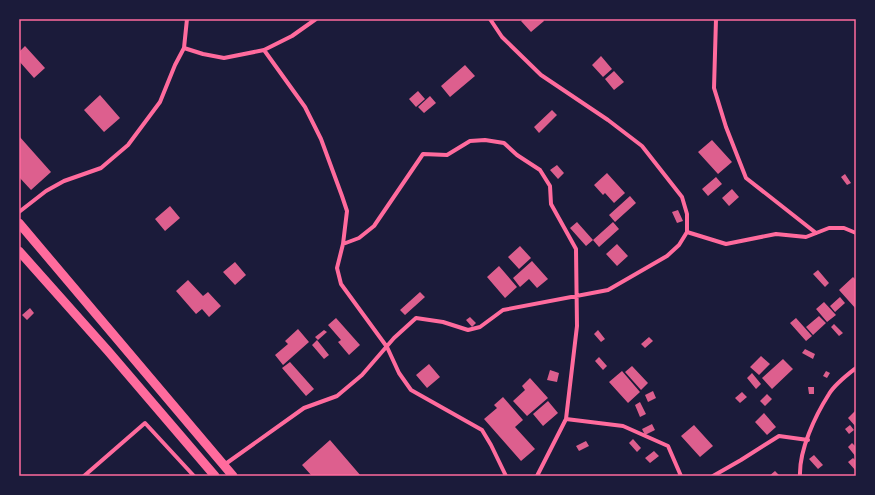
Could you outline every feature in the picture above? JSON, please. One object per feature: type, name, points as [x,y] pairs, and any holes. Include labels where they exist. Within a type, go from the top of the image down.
[{"type":"main road","points":[[19,223],[233,476]]},
{"type":"main road","points":[[19,251],[108,351],[215,476]]},
{"type":"street","points":[[19,212],[46,191],[64,181],[100,168],[128,146],[160,102],[175,65],[184,48],[188,19]]},
{"type":"street","points":[[184,48],[203,54],[224,58],[264,50],[292,36],[316,19]]},
{"type":"street","points":[[223,465],[304,408],[337,396],[362,375],[416,318],[443,322],[468,330],[480,327],[503,310],[608,290],[667,256],[679,245],[687,232],[687,214],[682,197],[642,146],[608,120],[541,75],[502,37],[490,19]]},
{"type":"street","points":[[716,19],[714,88],[726,128],[746,178],[816,233]]},
{"type":"street","points":[[264,50],[305,107],[321,139],[347,211],[343,244],[337,268],[341,284],[387,347],[399,373],[411,390],[482,430],[506,476]]},
{"type":"street","points":[[343,244],[359,238],[374,226],[423,154],[447,154],[470,141],[485,140],[504,143],[517,155],[540,170],[550,186],[551,204],[576,249],[577,326],[566,419],[537,476]]},
{"type":"street","points":[[687,232],[726,244],[776,234],[806,237],[830,228],[844,228],[856,233]]},
{"type":"street","points":[[800,476],[801,464],[808,440],[830,393],[856,368]]},
{"type":"street","points":[[566,419],[623,426],[668,446],[681,476]]},
{"type":"street","points":[[84,476],[145,423],[194,476]]},
{"type":"street","points":[[713,476],[742,460],[779,436],[808,440]]},
{"type":"building","points":[[524,19],[543,19],[544,21],[531,32],[521,21]]},
{"type":"building","points":[[25,46],[45,68],[34,78],[19,61],[19,52]]},
{"type":"building","points":[[601,56],[612,69],[603,77],[592,65]]},
{"type":"building","points":[[465,65],[475,76],[450,97],[441,86]]},
{"type":"building","points":[[614,71],[624,82],[614,90],[605,79]]},
{"type":"building","points":[[418,91],[425,99],[416,107],[409,99]]},
{"type":"building","points":[[100,95],[120,118],[104,132],[84,110]]},
{"type":"building","points":[[430,96],[436,103],[424,113],[418,107]]},
{"type":"building","points":[[552,110],[557,115],[539,133],[534,127]]},
{"type":"building","points":[[19,136],[51,172],[31,190],[19,177]]},
{"type":"building","points":[[712,140],[732,162],[718,174],[698,152]]},
{"type":"building","points":[[557,165],[564,173],[558,179],[550,170]]},
{"type":"building","points":[[607,173],[625,193],[614,203],[605,193],[603,195],[594,185]]},
{"type":"building","points":[[845,174],[851,183],[847,185],[841,177]]},
{"type":"building","points":[[716,177],[722,184],[708,196],[702,189]]},
{"type":"building","points":[[732,189],[739,197],[729,206],[722,198]]},
{"type":"building","points":[[630,196],[636,203],[615,222],[609,215]]},
{"type":"building","points":[[170,206],[180,218],[165,231],[155,219]]},
{"type":"building","points":[[678,210],[683,221],[677,223],[672,212]]},
{"type":"building","points":[[577,222],[593,240],[586,246],[570,228]]},
{"type":"building","points":[[613,222],[619,229],[599,247],[593,240]]},
{"type":"building","points":[[617,244],[628,256],[617,266],[606,254]]},
{"type":"building","points":[[520,246],[531,258],[519,269],[508,257]]},
{"type":"building","points":[[532,261],[548,279],[537,288],[529,279],[520,287],[513,278]]},
{"type":"building","points":[[235,262],[246,275],[235,285],[223,272]]},
{"type":"building","points":[[499,266],[517,287],[505,298],[487,277]]},
{"type":"building","points":[[818,270],[829,283],[825,287],[813,274]]},
{"type":"building","points":[[853,277],[856,280],[856,309],[839,290]]},
{"type":"building","points":[[188,280],[203,296],[208,292],[221,306],[209,317],[202,309],[196,314],[176,291]]},
{"type":"building","points":[[420,292],[425,297],[405,315],[400,310]]},
{"type":"building","points":[[840,297],[845,303],[835,312],[830,306]]},
{"type":"building","points":[[824,302],[836,315],[827,322],[816,309]]},
{"type":"building","points":[[30,308],[34,313],[27,320],[22,315]]},
{"type":"building","points":[[819,316],[826,323],[813,335],[806,327]]},
{"type":"building","points":[[470,317],[476,323],[472,327],[466,320]]},
{"type":"building","points":[[336,318],[360,345],[349,355],[338,342],[341,340],[328,325]]},
{"type":"building","points":[[796,318],[812,336],[806,341],[790,323]]},
{"type":"building","points":[[834,324],[843,333],[839,336],[831,327]]},
{"type":"building","points":[[298,329],[309,342],[283,365],[275,355],[288,344],[285,341]]},
{"type":"building","points":[[324,330],[327,332],[318,340],[315,337]]},
{"type":"building","points":[[598,330],[605,339],[601,342],[594,334]]},
{"type":"building","points":[[649,337],[653,341],[645,348],[641,344]]},
{"type":"building","points":[[317,340],[329,355],[324,359],[312,345]]},
{"type":"building","points":[[805,349],[815,354],[813,359],[802,353]]},
{"type":"building","points":[[761,356],[770,364],[759,375],[750,367]]},
{"type":"building","points":[[599,357],[607,366],[603,370],[595,361]]},
{"type":"building","points":[[783,359],[793,369],[772,389],[762,378]]},
{"type":"building","points":[[290,362],[314,389],[306,396],[282,368]]},
{"type":"building","points":[[429,364],[440,377],[427,388],[416,375]]},
{"type":"building","points":[[632,366],[648,383],[641,390],[625,372]]},
{"type":"building","points":[[550,370],[559,373],[557,382],[547,380]]},
{"type":"building","points":[[622,371],[640,392],[628,403],[609,382]]},
{"type":"building","points":[[826,371],[830,373],[827,378],[823,376]]},
{"type":"building","points":[[752,373],[761,384],[756,389],[747,378]]},
{"type":"building","points":[[530,378],[548,398],[527,416],[513,401],[525,390],[522,386]]},
{"type":"building","points":[[808,387],[814,387],[814,394],[809,394]]},
{"type":"building","points":[[653,391],[656,398],[648,402],[645,395]]},
{"type":"building","points":[[742,392],[747,397],[740,403],[735,398]]},
{"type":"building","points":[[767,394],[772,399],[765,406],[760,401]]},
{"type":"building","points":[[503,397],[523,420],[515,427],[535,449],[521,461],[484,419],[497,408],[494,405]]},
{"type":"building","points":[[548,401],[558,413],[543,426],[533,414]]},
{"type":"building","points":[[640,402],[646,414],[640,417],[635,405]]},
{"type":"building","points":[[856,410],[856,427],[848,418]]},
{"type":"building","points":[[764,413],[776,427],[767,435],[755,422]]},
{"type":"building","points":[[652,424],[655,430],[645,435],[642,429]]},
{"type":"building","points":[[694,425],[713,446],[700,457],[681,436]]},
{"type":"building","points":[[850,425],[854,430],[849,434],[845,429]]},
{"type":"building","points":[[633,439],[641,448],[637,452],[629,443]]},
{"type":"building","points":[[330,440],[361,476],[312,476],[302,465]]},
{"type":"building","points":[[586,441],[589,446],[579,451],[576,446]]},
{"type":"building","points":[[852,443],[856,447],[856,457],[848,447]]},
{"type":"building","points":[[654,451],[659,456],[650,463],[645,458]]},
{"type":"building","points":[[814,455],[823,465],[818,469],[809,459]]},
{"type":"building","points":[[853,458],[856,461],[856,471],[848,462]]},
{"type":"building","points":[[775,471],[780,476],[769,476]]}]
